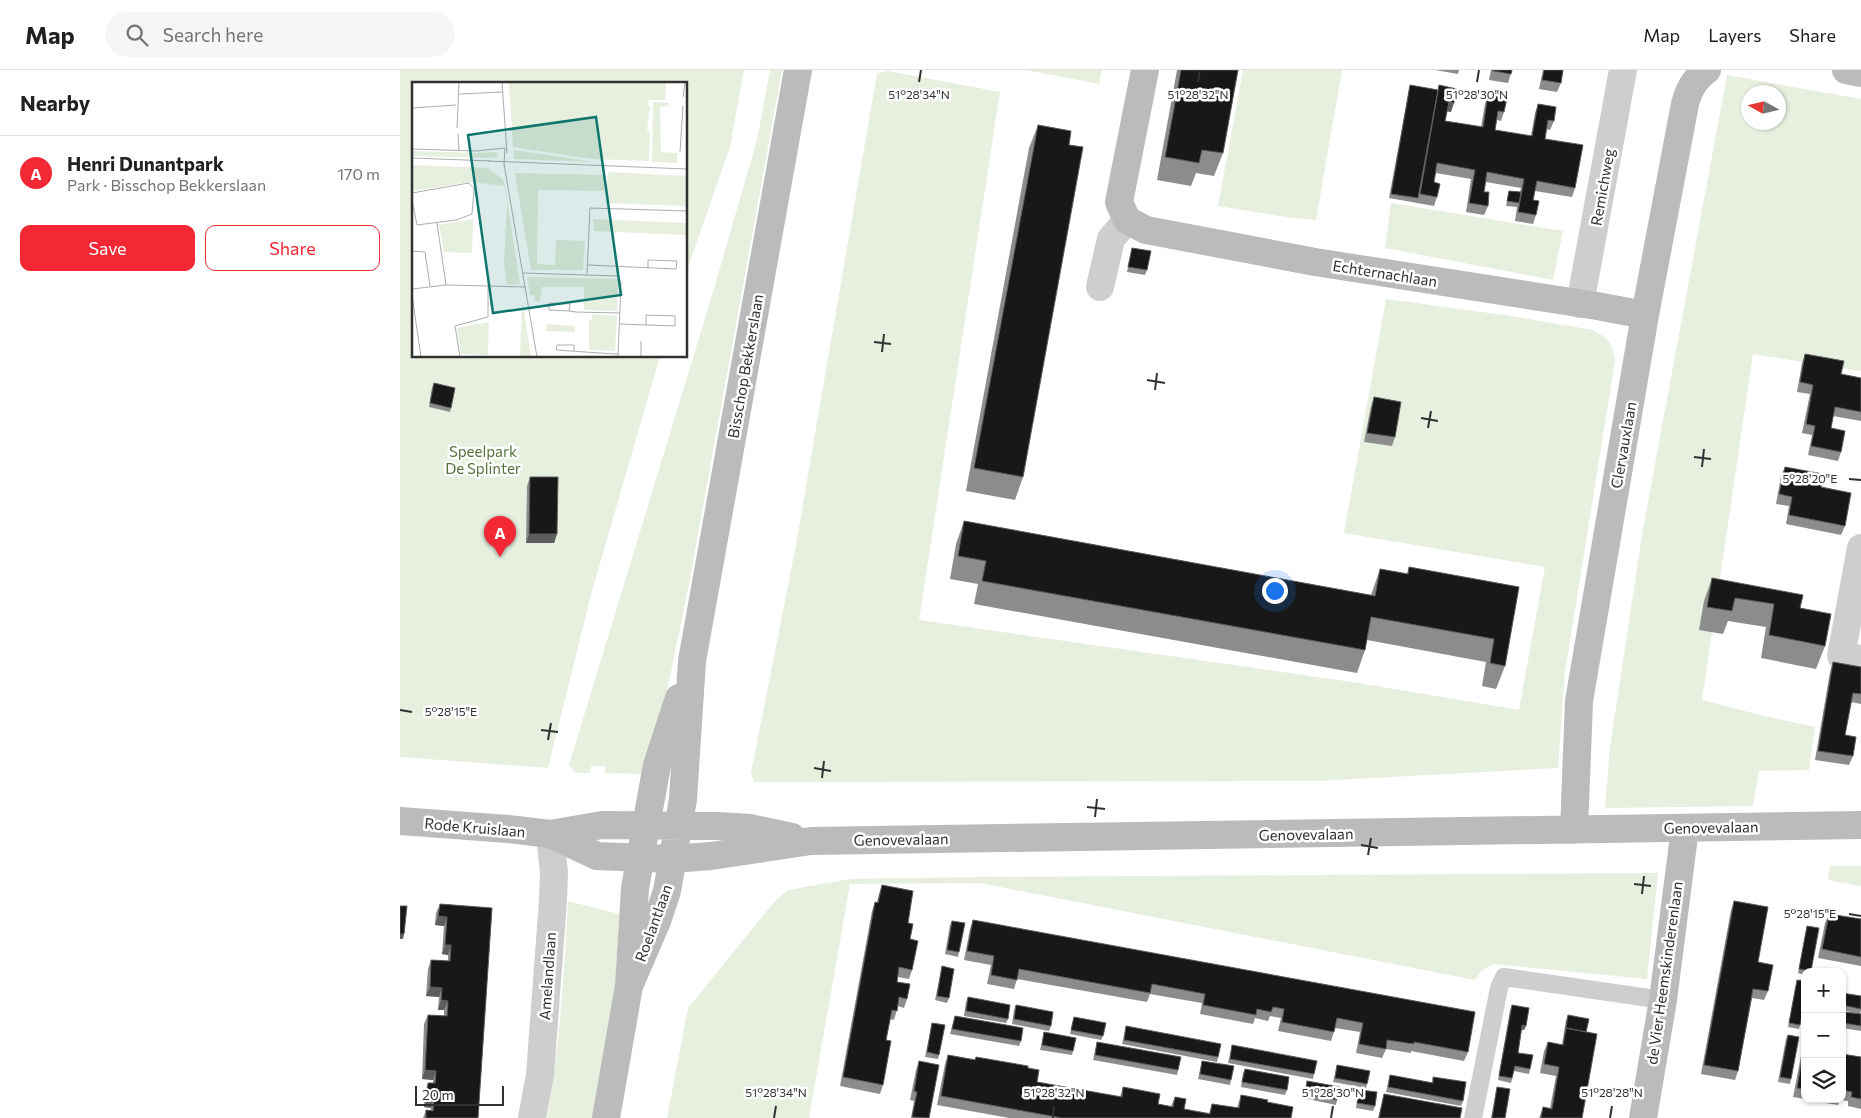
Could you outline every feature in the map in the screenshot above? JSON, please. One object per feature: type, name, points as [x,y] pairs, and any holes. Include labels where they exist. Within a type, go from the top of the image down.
[{"type":"main road","name":"Bisschop Bekkerslaan","points":[[678,826],[683,799],[692,661],[798,70]]},
{"type":"main road","points":[[1127,220],[1119,202],[1145,70]]},
{"type":"main road","name":"Clervauxlaan","points":[[1574,830],[1578,701],[1645,315],[1685,104],[1690,88],[1707,70]]},
{"type":"main road","points":[[1846,70],[1861,73]]},
{"type":"main road","name":"Echternachlaan","points":[[1127,220],[1146,230],[1315,262],[1645,315]]},
{"type":"main road","name":"Bisschop Bekkerslaan","points":[[640,857],[657,765],[692,661]]},
{"type":"main road","name":"Rode Kruislaan","points":[[400,821],[550,834],[602,825],[678,826]]},
{"type":"main road","name":"Genovevalaan","points":[[672,859],[711,856],[811,841],[1861,824]]},
{"type":"main road","name":"Genovevalaan","points":[[678,826],[750,828],[811,841]]},
{"type":"main road","name":"Roelantlaan","points":[[629,986],[667,891],[678,826]]},
{"type":"main road","name":"de Vier Heemskinderenlaan","points":[[1643,1118],[1663,1000],[1685,828]]},
{"type":"main road","name":"Rode Kruislaan","points":[[550,834],[598,856],[672,859]]},
{"type":"main road","name":"Roelantlaan","points":[[606,1118],[629,986],[635,888],[640,857]]},
{"type":"street","name":"Remichweg","points":[[1580,304],[1623,70]]},
{"type":"street","points":[[1100,287],[1111,239],[1127,220]]},
{"type":"street","points":[[1861,548],[1841,656],[1861,659]]},
{"type":"street","name":"Amelandlaan","points":[[532,1118],[540,1075],[553,900],[554,873],[550,834]]},
{"type":"lane","points":[[1474,1118],[1499,988],[1504,977],[1663,1000]]},
{"type":"green space","name":"Speelpark De Splinter","points":[[400,70],[744,70],[730,147],[688,267],[688,82],[412,82],[412,358],[659,358],[592,591],[548,768],[400,757]]},
{"type":"green space","points":[[770,70],[782,70],[689,584],[664,706],[644,774],[605,773],[605,766],[591,766],[590,773],[576,773],[569,765],[713,292],[757,140]]},
{"type":"green space","points":[[1026,70],[1102,70],[1099,84]]},
{"type":"green space","points":[[1243,70],[1342,70],[1316,220],[1218,206]]},
{"type":"green space","points":[[888,71],[1000,92],[919,620],[1359,683],[1519,710],[1545,567],[1344,533],[1386,299],[1511,316],[1593,330],[1606,338],[1613,349],[1615,361],[1565,672],[1558,768],[1316,781],[754,782],[751,773],[796,545],[877,73]]},
{"type":"green space","points":[[1727,75],[1783,85],[1741,85],[1741,130],[1786,130],[1786,86],[1861,99],[1861,371],[1753,354],[1702,700],[1815,727],[1809,770],[1759,771],[1753,806],[1605,808],[1610,747],[1643,529]]},
{"type":"green space","points":[[1391,203],[1563,231],[1553,280],[1385,248]]},
{"type":"green space","points":[[1830,866],[1861,866],[1861,886],[1828,880]]},
{"type":"green space","points":[[1658,873],[1647,979],[1493,964],[1481,971],[1475,980],[980,883],[850,884],[809,1118],[667,1118],[688,1008],[775,901],[788,890],[850,879]]},
{"type":"green space","points":[[568,901],[619,914],[615,993],[592,1118],[547,1118],[558,1037]]},
{"type":"building","points":[[1181,70],[1238,70],[1223,153],[1202,150],[1199,163],[1165,157]]},
{"type":"building","points":[[1493,70],[1512,70],[1511,74]]},
{"type":"building","points":[[1544,70],[1563,70],[1561,83],[1542,80]]},
{"type":"building","points":[[1410,85],[1438,90],[1418,198],[1391,194]]},
{"type":"building","points":[[1439,85],[1457,89],[1454,103],[1449,102],[1445,121],[1483,127],[1488,94],[1507,98],[1504,112],[1498,111],[1495,130],[1532,136],[1538,104],[1556,107],[1554,121],[1548,120],[1545,139],[1583,145],[1575,188],[1537,181],[1533,200],[1539,201],[1536,215],[1518,212],[1524,179],[1487,172],[1484,192],[1489,192],[1488,206],[1469,203],[1475,170],[1437,163],[1434,182],[1440,184],[1437,197],[1420,194]]},
{"type":"building","points":[[1038,125],[1071,131],[1069,145],[1083,147],[1023,477],[974,468]]},
{"type":"building","points":[[1509,191],[1521,192],[1519,203],[1507,201]]},
{"type":"building","points":[[1132,248],[1151,251],[1147,270],[1128,267]]},
{"type":"building","points":[[1805,354],[1844,361],[1841,374],[1861,378],[1861,412],[1835,407],[1831,428],[1845,431],[1841,452],[1811,446],[1815,426],[1806,424],[1813,385],[1800,382]]},
{"type":"building","points":[[434,383],[455,388],[451,408],[430,403]]},
{"type":"building","points":[[1374,397],[1401,402],[1395,437],[1367,433]]},
{"type":"building","points":[[1785,467],[1823,474],[1821,487],[1851,493],[1845,526],[1789,515],[1792,497],[1779,494]]},
{"type":"building","points":[[530,477],[558,477],[557,534],[529,534]]},
{"type":"building","points":[[964,521],[1375,596],[1380,569],[1408,574],[1409,567],[1519,587],[1505,666],[1490,663],[1494,639],[1371,617],[1365,650],[982,581],[986,561],[958,556]]},
{"type":"building","points":[[1712,578],[1803,595],[1800,608],[1831,614],[1825,646],[1769,635],[1774,604],[1735,598],[1732,611],[1707,607]]},
{"type":"building","points":[[1833,662],[1861,667],[1861,694],[1853,693],[1845,735],[1856,737],[1853,756],[1818,751]]},
{"type":"building","points":[[882,885],[913,891],[908,923],[913,924],[910,939],[918,941],[912,970],[899,967],[897,982],[910,984],[907,999],[899,997],[897,1011],[892,1010],[886,1040],[891,1041],[883,1085],[843,1077],[875,902],[878,903]]},
{"type":"building","points":[[1734,901],[1768,907],[1758,962],[1773,965],[1768,991],[1753,989],[1738,1071],[1704,1065]]},
{"type":"building","points":[[440,904],[492,908],[478,1118],[426,1118],[426,1110],[433,1111],[434,1099],[427,1098],[428,1083],[435,1083],[436,1071],[425,1070],[428,1015],[447,1016],[448,1001],[441,1000],[442,988],[430,987],[431,960],[450,961],[451,945],[445,945],[447,917],[438,916]]},
{"type":"building","points":[[400,906],[407,906],[404,934],[400,934]]},
{"type":"building","points":[[1829,914],[1861,919],[1861,957],[1822,949]]},
{"type":"building","points":[[973,920],[1475,1012],[1468,1052],[1414,1042],[1414,1044],[1387,1040],[1386,1049],[1359,1044],[1363,1023],[1337,1018],[1334,1032],[1282,1022],[1284,1009],[1273,1007],[1271,1012],[1257,1009],[1256,1015],[1203,1005],[1205,994],[1152,984],[1150,993],[1019,969],[1017,980],[991,975],[994,956],[967,951]]},
{"type":"building","points":[[952,921],[965,923],[959,952],[947,950]]},
{"type":"building","points":[[1807,926],[1819,928],[1812,968],[1799,969]]},
{"type":"building","points":[[942,966],[954,969],[949,998],[937,996]]},
{"type":"building","points":[[1797,980],[1801,980],[1800,1025],[1789,1023]]},
{"type":"building","points":[[1846,994],[1861,996],[1861,1009],[1846,1006]]},
{"type":"building","points":[[968,997],[1010,1005],[1008,1019],[966,1011]]},
{"type":"building","points":[[1016,1005],[1053,1012],[1051,1026],[1014,1019]]},
{"type":"building","points":[[1512,1005],[1529,1008],[1526,1026],[1522,1025],[1518,1053],[1533,1055],[1530,1069],[1515,1066],[1512,1078],[1499,1076]]},
{"type":"building","points":[[1846,1012],[1861,1014],[1861,1026],[1846,1024]]},
{"type":"building","points":[[1568,1015],[1589,1019],[1586,1032],[1566,1028],[1565,1033]]},
{"type":"building","points":[[955,1016],[1023,1028],[1021,1041],[952,1029]]},
{"type":"building","points":[[1074,1017],[1106,1023],[1103,1036],[1071,1030]]},
{"type":"building","points":[[932,1023],[945,1025],[939,1055],[927,1052]]},
{"type":"building","points":[[1126,1026],[1221,1044],[1218,1057],[1124,1040]]},
{"type":"building","points":[[1566,1028],[1597,1034],[1582,1118],[1541,1118],[1543,1107],[1552,1109],[1559,1067],[1544,1064],[1548,1042],[1563,1045]]},
{"type":"building","points":[[1044,1032],[1076,1038],[1073,1051],[1042,1045]]},
{"type":"building","points":[[1788,1035],[1799,1037],[1791,1079],[1780,1077]]},
{"type":"building","points":[[1097,1042],[1181,1057],[1178,1070],[1095,1055]]},
{"type":"building","points":[[1232,1045],[1317,1061],[1314,1074],[1230,1059]]},
{"type":"building","points":[[948,1055],[975,1060],[976,1057],[1028,1066],[1028,1068],[1039,1070],[1037,1082],[1122,1097],[1123,1087],[1160,1094],[1158,1104],[1173,1107],[1175,1097],[1186,1099],[1184,1109],[1210,1114],[1212,1104],[1239,1108],[1241,1095],[1293,1107],[1291,1118],[1062,1118],[941,1096]]},
{"type":"building","points":[[1846,1055],[1861,1057],[1861,1099],[1851,1097],[1852,1092],[1846,1091]]},
{"type":"building","points":[[919,1061],[939,1065],[929,1118],[912,1117],[917,1092],[914,1091]]},
{"type":"building","points":[[1202,1061],[1234,1066],[1231,1080],[1200,1074]]},
{"type":"building","points":[[1337,1065],[1370,1071],[1367,1084],[1335,1078]]},
{"type":"building","points":[[1801,1065],[1801,1088],[1797,1088]]},
{"type":"building","points":[[1245,1069],[1289,1077],[1287,1090],[1242,1082]]},
{"type":"building","points":[[1390,1075],[1433,1083],[1433,1077],[1466,1082],[1463,1101],[1388,1087]]},
{"type":"building","points":[[1307,1081],[1340,1087],[1337,1100],[1305,1094]]},
{"type":"building","points":[[1497,1087],[1510,1089],[1505,1118],[1492,1118]]},
{"type":"building","points":[[1360,1090],[1377,1092],[1375,1106],[1357,1103]]},
{"type":"building","points":[[1384,1094],[1462,1108],[1460,1118],[1379,1118]]},
{"type":"place","name":"Henri Dunantpark","points":[[500,557]]}]
